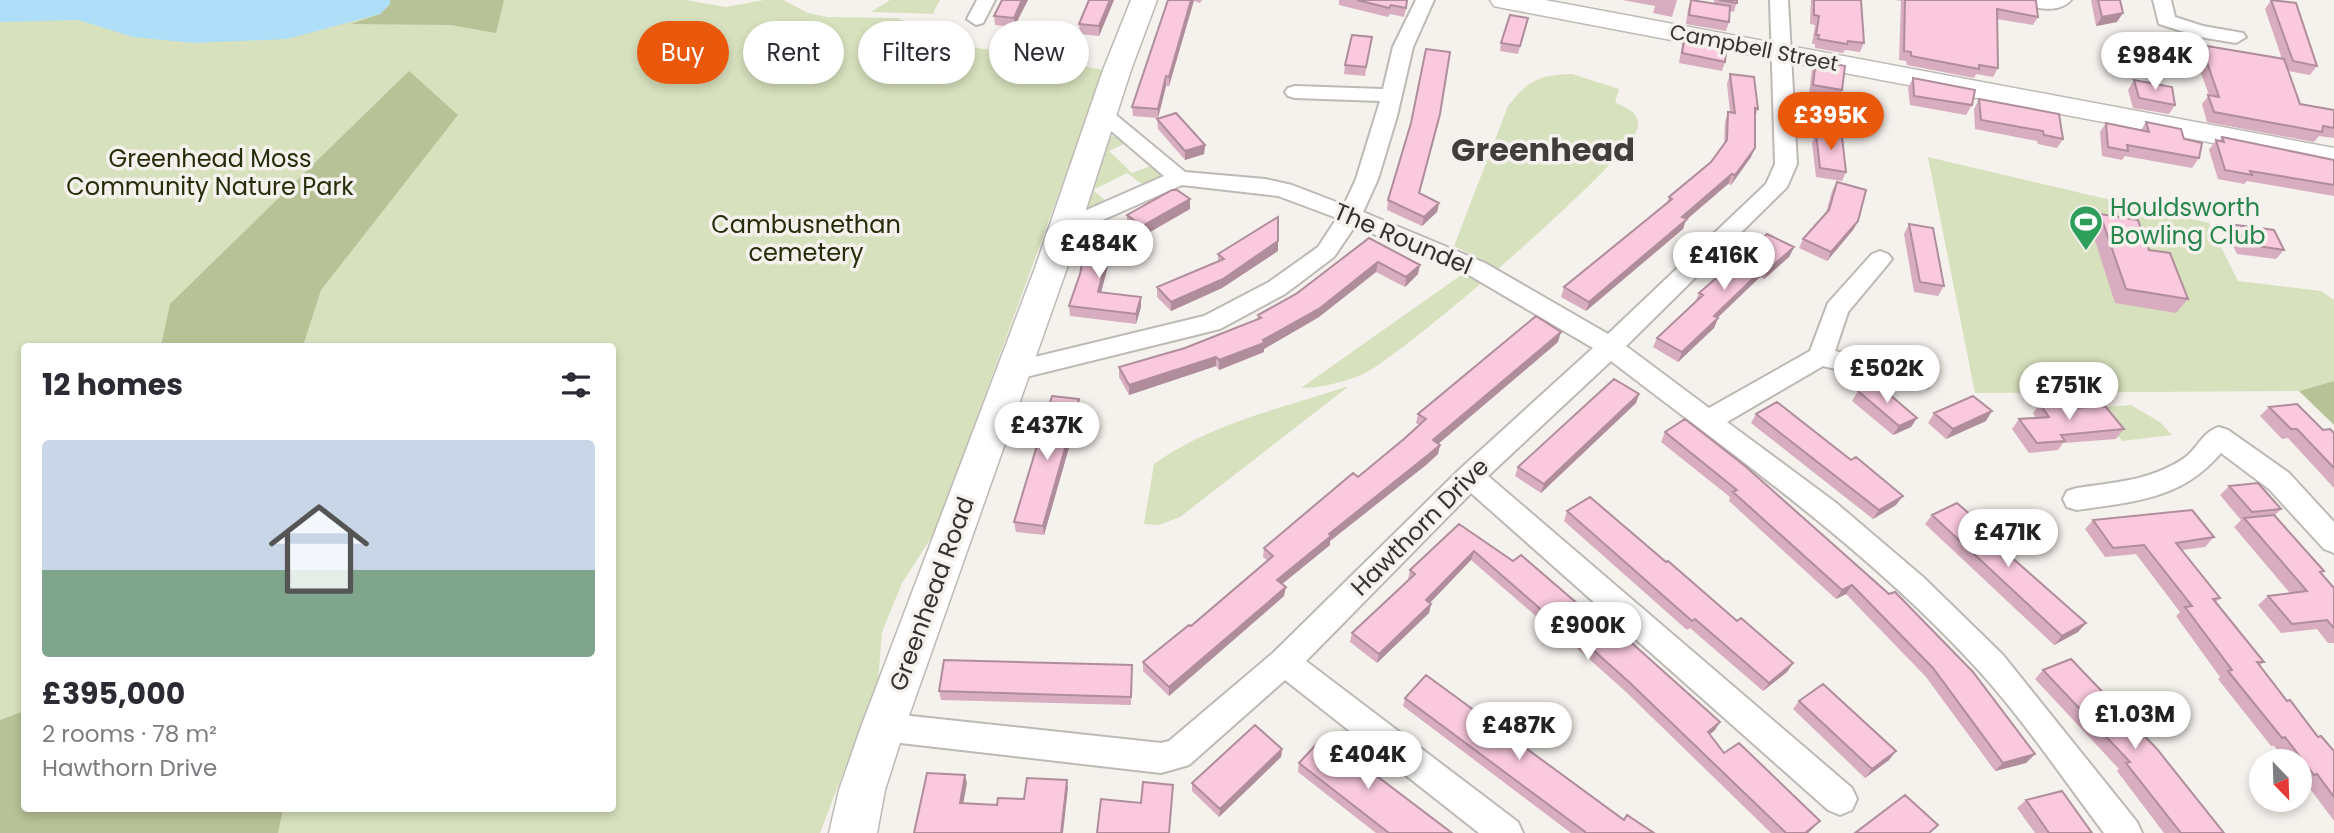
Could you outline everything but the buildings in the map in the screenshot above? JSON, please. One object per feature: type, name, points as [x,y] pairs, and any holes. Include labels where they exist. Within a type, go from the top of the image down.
[{"type":"street","points":[[976,19],[986,0]]},
{"type":"street","name":"Greenhead Road","points":[[853,833],[862,790],[883,727],[1014,371],[1144,0]]},
{"type":"street","points":[[1014,371],[1211,323],[1302,272],[1326,252],[1350,215],[1367,179],[1403,47],[1425,0]]},
{"type":"street","name":"Campbell Street","points":[[1503,0],[2334,157]]},
{"type":"street","name":"Hawthorn Drive","points":[[883,727],[1161,758],[1178,754],[1284,662],[1470,476],[1610,347],[1776,187],[1786,164],[1779,0]]},
{"type":"street","points":[[2027,0],[2049,4],[2062,0]]},
{"type":"street","points":[[2162,0],[2166,20],[2200,31],[2236,37]]},
{"type":"street","points":[[1295,92],[1392,95]]},
{"type":"street","points":[[1103,114],[1180,178]]},
{"type":"street","name":"The Roundel","points":[[1065,228],[1180,178],[1274,188],[1350,215],[1477,269],[1610,347],[1834,518],[1913,586],[1992,664],[2125,833]]},
{"type":"street","points":[[1709,420],[1821,356],[1837,309],[1880,259]]},
{"type":"street","points":[[1821,356],[1919,380]]},
{"type":"street","points":[[2077,499],[2156,487],[2194,465],[2219,437],[2279,481],[2334,541]]},
{"type":"street","points":[[1470,476],[1840,799]]},
{"type":"street","points":[[1284,662],[1506,833]]},
{"type":"green space","name":"Cambusnethan cemetery","points":[[0,0],[685,0],[726,7],[764,0],[783,0],[808,13],[827,17],[898,18],[904,21],[858,21],[858,84],[975,84],[975,47],[989,50],[989,84],[1089,84],[1089,67],[1104,70],[935,532],[902,583],[882,632],[878,682],[820,833],[0,833]]},
{"type":"green space","points":[[390,0],[504,0],[496,33],[451,25],[351,24],[380,14],[390,4]]},
{"type":"green space","points":[[890,0],[940,0],[933,13],[939,14],[871,12]]},
{"type":"green space","points":[[409,71],[458,115],[321,290],[304,343],[162,343],[170,304]]},
{"type":"green space","points":[[1572,74],[1619,89],[1615,102],[1631,111],[1638,122],[1638,127],[1626,146],[1559,215],[1465,297],[1385,360],[1348,380],[1301,388],[1464,273],[1476,257],[1454,246],[1508,106],[1522,90],[1536,81]]},
{"type":"green space","points":[[1110,136],[1121,137],[1128,142],[1109,151],[1132,173],[1153,165],[1160,171],[1160,177],[1143,185],[1127,173],[1093,190],[1107,202],[1088,211],[1081,211]]},
{"type":"green space","name":"Houldsworth Bowling Club","points":[[1928,157],[2209,223],[2238,281],[2321,291],[2334,300],[2334,381],[2299,391],[1975,393]]},
{"type":"green space","points":[[2334,381],[2334,425],[2299,391]]},
{"type":"green space","points":[[1349,386],[1180,517],[1159,525],[1144,524],[1154,464],[1223,427]]},
{"type":"green space","points":[[2131,405],[2160,422],[2172,435],[2122,441],[2096,408]]},
{"type":"green space","points":[[21,712],[21,812],[282,812],[278,833],[0,833],[0,720]]},
{"type":"water","points":[[0,0],[390,0],[390,4],[380,14],[287,39],[194,43],[133,37],[78,20],[0,22]]},
{"type":"place","name":"Houldsworth Bowling Club","points":[[2086,252]]},
{"type":"district","name":"Greenhead","points":[[1543,150]]},
{"type":"park label","name":"Greenhead Moss Community Nature Park","points":[[210,173]]}]
